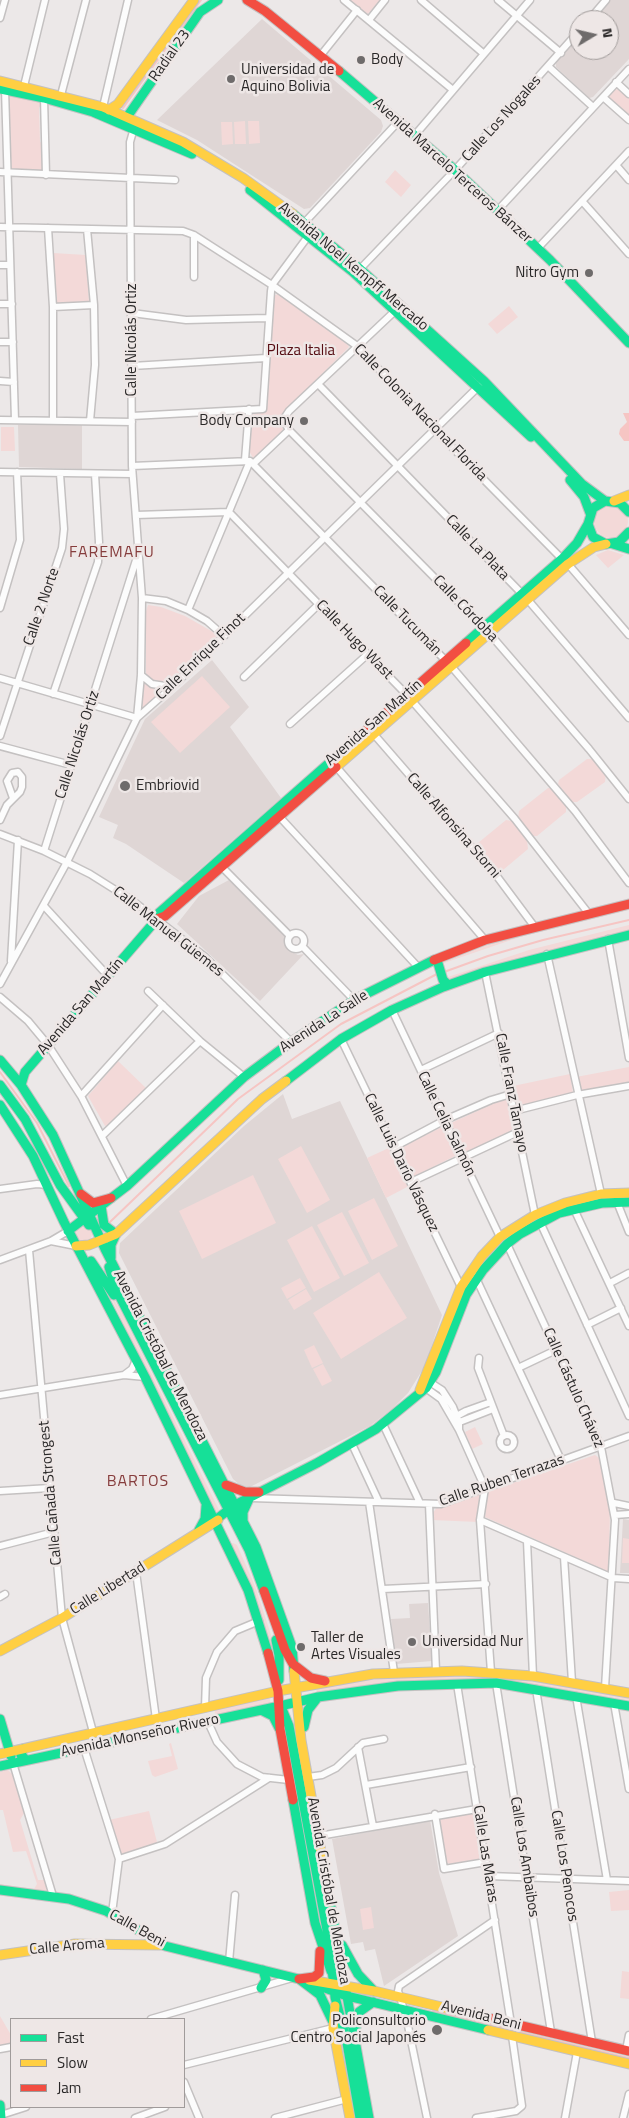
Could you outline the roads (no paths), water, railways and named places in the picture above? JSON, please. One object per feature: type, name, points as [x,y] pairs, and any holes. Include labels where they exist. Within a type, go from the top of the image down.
[{"type":"main road","name":"Radial 23","points":[[104,108],[118,104],[194,0]]},
{"type":"main road","name":"Radial 23","points":[[127,117],[200,12],[218,0]]},
{"type":"main road","name":"Avenida Marcelo Terceros Bánzer","points":[[247,0],[265,11],[320,55],[456,170],[538,248],[629,343]]},
{"type":"main road","name":"Avenida Marcelo Terceros Bánzer","points":[[256,0],[265,11]]},
{"type":"main road","name":"Avenida Noel Kempff Mercado","points":[[1,86],[24,86],[61,94],[127,117],[182,142],[243,178],[305,222],[424,326],[444,350],[527,432],[572,482],[584,497],[590,513]]},
{"type":"main road","name":"Avenida Noel Kempff Mercado","points":[[1,86],[93,112],[134,128],[212,165],[276,209],[508,404],[582,484],[609,501],[625,506],[629,512]]},
{"type":"main road","points":[[44,98],[51,94],[92,107],[104,108]]},
{"type":"main road","points":[[93,112],[120,119],[127,117]]},
{"type":"main road","points":[[134,128],[140,126],[182,142]]},
{"type":"main road","points":[[276,209],[297,222],[305,222]]},
{"type":"main road","points":[[309,236],[315,234],[333,250],[344,255]]},
{"type":"main road","points":[[373,280],[376,287],[394,303],[396,310],[402,310],[418,325],[424,326]]},
{"type":"main road","points":[[590,513],[598,504],[629,495]]},
{"type":"main road","name":"Avenida San Martín","points":[[15,1077],[25,1072],[157,919],[159,913],[277,814],[565,561],[578,543],[588,524],[590,513]]},
{"type":"main road","points":[[588,524],[593,536],[609,544],[629,549]]},
{"type":"main road","name":"Avenida San Martín","points":[[565,561],[594,547],[624,538],[629,532]]},
{"type":"main road","name":"Avenida La Salle","points":[[70,1229],[127,1186],[244,1078],[291,1042],[354,1000],[418,967],[436,963],[485,940],[534,926],[629,904]]},
{"type":"main road","name":"Avenida La Salle","points":[[78,1246],[100,1242],[116,1234],[262,1099],[341,1039],[392,1010],[444,983],[547,954],[629,934]]},
{"type":"main road","points":[[436,963],[444,983]]},
{"type":"main road","name":"Avenida Cristóbal de Mendoza","points":[[0,1060],[21,1085],[53,1135],[81,1194],[87,1216],[111,1259],[226,1485],[237,1538],[252,1573],[278,1649],[278,1691]]},
{"type":"main road","name":"Avenida San Martín","points":[[21,1085],[25,1072]]},
{"type":"main road","name":"Avenida Cristóbal de Mendoza","points":[[0,1085],[25,1119],[66,1194],[87,1216]]},
{"type":"main road","name":"Avenida Cristóbal de Mendoza","points":[[0,1095],[3,1109],[33,1156],[146,1378],[242,1577],[259,1621],[278,1691],[280,1728],[315,1923],[337,1988],[360,2118]]},
{"type":"main road","name":"Avenida Cristóbal de Mendoza","points":[[0,1095],[37,1150],[70,1229]]},
{"type":"main road","points":[[3,1109],[17,1118]]},
{"type":"main road","points":[[424,1385],[461,1287],[504,1241],[565,1202],[601,1194],[629,1193]]},
{"type":"main road","points":[[81,1194],[93,1203],[111,1198]]},
{"type":"main road","points":[[538,1219],[574,1209],[617,1202],[629,1202]]},
{"type":"main road","points":[[101,1206],[104,1225],[116,1234],[112,1245],[111,1259]]},
{"type":"main road","name":"Avenida Cristóbal de Mendoza","points":[[100,1242],[116,1288],[230,1511],[256,1566],[285,1650],[293,1664]]},
{"type":"main road","name":"Avenida Cristóbal de Mendoza","points":[[78,1246],[109,1287],[230,1511],[243,1521],[256,1547],[275,1596],[292,1647],[304,1780],[329,1941],[331,1971]]},
{"type":"main road","points":[[424,1385],[474,1275]]},
{"type":"main road","name":"Calle Libertad","points":[[0,1651],[62,1618],[253,1496],[352,1444],[383,1424],[424,1385]]},
{"type":"main road","points":[[226,1485],[253,1496],[243,1512],[243,1521]]},
{"type":"main road","points":[[206,1504],[205,1519],[199,1530],[220,1534]]},
{"type":"main road","points":[[226,1545],[237,1538]]},
{"type":"main road","points":[[293,1664],[307,1676],[325,1680]]},
{"type":"main road","name":"Avenida Monseñor Rivero","points":[[0,1754],[325,1680],[394,1672],[492,1672],[533,1676],[629,1693]]},
{"type":"main road","name":"Avenida Monseñor Rivero","points":[[0,1766],[298,1701],[398,1686],[496,1683],[629,1706]]},
{"type":"main road","points":[[301,1740],[306,1714],[318,1697]]},
{"type":"main road","name":"Avenida Cristóbal de Mendoza","points":[[280,1706],[289,1726],[319,1836],[336,1928],[337,1988],[333,2027],[350,2118]]},
{"type":"main road","points":[[261,1710],[273,1716],[280,1728],[291,1738]]},
{"type":"main road","points":[[189,1711],[196,1716],[190,1726]]},
{"type":"main road","points":[[0,1719],[13,1763]]},
{"type":"main road","points":[[23,1749],[21,1754],[26,1760]]},
{"type":"main road","points":[[296,1817],[304,1780]]},
{"type":"main road","name":"Calle Beni","points":[[0,1890],[73,1900],[112,1914],[165,1946],[337,1988]]},
{"type":"main road","points":[[299,1979],[314,1977],[320,1969],[322,1961],[315,1923]]},
{"type":"main road","points":[[134,1943],[140,1936],[137,1928]]},
{"type":"main road","points":[[336,1928],[352,1965],[374,1991]]},
{"type":"main road","name":"Calle Aroma","points":[[0,1955],[75,1944],[134,1943],[165,1946]]},
{"type":"main road","points":[[261,1988],[266,1980],[264,1970]]},
{"type":"main road","points":[[299,1979],[320,1995],[330,2012],[333,2027]]},
{"type":"main road","name":"Avenida Cristóbal de Mendoza","points":[[337,1988],[347,1996],[369,2118]]},
{"type":"main road","name":"Avenida Beni","points":[[337,1988],[374,1991],[627,2051]]},
{"type":"main road","name":"Avenida Beni","points":[[347,1996],[629,2064]]},
{"type":"main road","points":[[355,2041],[358,2015],[364,2007],[373,2002]]},
{"type":"street","points":[[0,18],[5,0]]},
{"type":"street","points":[[24,86],[45,0]]},
{"type":"street","points":[[61,94],[86,0]]},
{"type":"street","points":[[104,108],[128,0]]},
{"type":"street","points":[[344,0],[453,90]]},
{"type":"street","points":[[369,20],[385,0]]},
{"type":"street","points":[[421,0],[484,54]]},
{"type":"street","points":[[498,0],[560,53]]},
{"type":"street","points":[[415,134],[530,0]]},
{"type":"street","points":[[598,10],[606,0]]},
{"type":"street","points":[[320,55],[357,10]]},
{"type":"street","name":"Calle Los Nogales","points":[[360,269],[456,170],[569,43]]},
{"type":"street","points":[[549,67],[593,107]]},
{"type":"street","points":[[498,210],[629,69]]},
{"type":"street","points":[[616,82],[629,94]]},
{"type":"street","points":[[1,86],[8,172],[15,420]]},
{"type":"street","points":[[603,97],[629,120]]},
{"type":"street","points":[[44,98],[46,175]]},
{"type":"street","points":[[305,222],[399,121]]},
{"type":"street","name":"Calle Nicolás Ortiz","points":[[134,128],[130,142],[132,474],[142,598],[141,675],[137,718]]},
{"type":"street","points":[[538,248],[629,151]]},
{"type":"street","points":[[616,165],[629,180]]},
{"type":"street","points":[[0,172],[175,180]]},
{"type":"street","points":[[582,201],[629,254]]},
{"type":"street","name":"Calle Colonia Nacional Florida","points":[[0,227],[183,231],[272,285],[357,346],[435,429],[565,561],[629,635]]},
{"type":"street","points":[[48,228],[53,307],[53,421]]},
{"type":"street","points":[[87,229],[94,305],[95,364],[90,421]]},
{"type":"street","points":[[194,236],[194,277]]},
{"type":"street","points":[[0,420],[90,421],[263,409],[268,318],[272,285],[309,236]]},
{"type":"street","points":[[0,265],[10,265]]},
{"type":"street","points":[[0,304],[12,304]]},
{"type":"street","points":[[53,307],[94,305]]},
{"type":"street","points":[[132,466],[249,462],[289,430],[285,417],[396,310]]},
{"type":"street","points":[[132,313],[186,320],[268,318]]},
{"type":"street","points":[[0,342],[13,342]]},
{"type":"street","points":[[132,366],[266,358]]},
{"type":"street","points":[[0,381],[14,382]]},
{"type":"street","name":"Calle La Plata","points":[[318,384],[525,597],[629,718]]},
{"type":"street","name":"Calle Enrique Finot","points":[[0,984],[67,862],[137,718],[172,687],[479,386]]},
{"type":"street","points":[[188,610],[249,462],[249,409]]},
{"type":"street","name":"Calle Córdoba","points":[[289,430],[486,630],[589,749],[629,799]]},
{"type":"street","name":"Calle Tucumán","points":[[249,462],[448,663],[575,811],[629,883]]},
{"type":"street","points":[[0,472],[132,474]]},
{"type":"street","points":[[0,608],[20,540],[17,472]]},
{"type":"street","name":"Calle 2 Norte","points":[[0,736],[62,548],[64,529],[60,474]]},
{"type":"street","points":[[53,694],[98,562],[99,542],[95,474]]},
{"type":"street","points":[[136,515],[229,512]]},
{"type":"street","name":"Calle Hugo Wast","points":[[229,512],[409,697],[515,819],[589,914]]},
{"type":"street","name":"Calle Nicolás Ortiz","points":[[44,851],[139,552]]},
{"type":"street","points":[[142,598],[166,601],[188,610],[207,621],[224,636]]},
{"type":"street","points":[[244,677],[319,604]]},
{"type":"street","points":[[290,724],[368,654]]},
{"type":"street","points":[[141,675],[152,684],[172,687]]},
{"type":"street","points":[[0,678],[137,718]]},
{"type":"street","name":"Calle Alfonsina Storni","points":[[371,731],[496,875],[534,926]]},
{"type":"street","points":[[0,746],[71,765]]},
{"type":"street","points":[[334,764],[485,940]]},
{"type":"street","points":[[0,820],[7,805],[13,798]]},
{"type":"street","points":[[277,814],[418,967]]},
{"type":"street","name":"Calle Manuel Güemes","points":[[0,834],[67,862],[112,887],[157,919],[204,956],[291,1042]]},
{"type":"street","points":[[11,963],[18,840]]},
{"type":"street","points":[[219,864],[290,936]]},
{"type":"street","points":[[44,906],[108,976]]},
{"type":"street","points":[[296,933],[301,935],[304,940],[302,946],[296,949],[291,947],[289,943],[290,936],[296,933]]},
{"type":"street","points":[[608,939],[629,1058]]},
{"type":"street","points":[[302,946],[354,1000]]},
{"type":"street","points":[[547,954],[577,1095],[601,1194]]},
{"type":"street","name":"Calle Franz Tamayo","points":[[485,972],[538,1219],[629,1416]]},
{"type":"street","points":[[148,991],[244,1078]]},
{"type":"street","points":[[0,997],[28,1021],[48,1045],[81,1096],[127,1186]]},
{"type":"street","points":[[81,1096],[163,1005]]},
{"type":"street","name":"Calle Celia Salmón","points":[[392,1010],[504,1241]]},
{"type":"street","points":[[421,1070],[499,1033]]},
{"type":"street","name":"Calle Luis Darío Vásquez","points":[[341,1039],[461,1287]]},
{"type":"street","points":[[102,1135],[200,1040]]},
{"type":"street","points":[[514,1111],[577,1095],[629,1086]]},
{"type":"street","points":[[394,1147],[445,1120],[491,1100],[511,1094]]},
{"type":"street","points":[[411,1182],[518,1132]]},
{"type":"street","points":[[0,1189],[37,1184],[47,1185]]},
{"type":"street","points":[[617,1202],[629,1232]]},
{"type":"street","points":[[574,1209],[629,1326]]},
{"type":"street","points":[[0,1260],[51,1241],[70,1229]]},
{"type":"street","points":[[51,1241],[78,1246]]},
{"type":"street","name":"Calle Cástulo Chávez","points":[[504,1241],[602,1447],[615,1515],[606,1688]]},
{"type":"street","name":"Calle Cañada Strongest","points":[[29,1250],[62,1618],[93,1732]]},
{"type":"street","points":[[610,1283],[629,1273]]},
{"type":"street","points":[[474,1275],[562,1460]]},
{"type":"street","points":[[587,1325],[621,1308]]},
{"type":"street","points":[[518,1368],[556,1350]]},
{"type":"street","points":[[479,1358],[478,1368],[504,1436]]},
{"type":"street","points":[[124,1376],[132,1369],[136,1360]]},
{"type":"street","points":[[0,1395],[124,1376],[146,1378]]},
{"type":"street","points":[[424,1385],[438,1395],[456,1422],[485,1488],[480,1520],[492,1672]]},
{"type":"street","points":[[456,1422],[491,1402]]},
{"type":"street","points":[[456,1422],[493,1409]]},
{"type":"street","points":[[383,1424],[420,1503]]},
{"type":"street","name":"Calle Ruben Terrazas","points":[[253,1496],[440,1504],[629,1436]]},
{"type":"street","points":[[352,1444],[379,1502]]},
{"type":"street","points":[[0,1490],[50,1488]]},
{"type":"street","points":[[369,1502],[394,1672]]},
{"type":"street","points":[[614,1503],[629,1506]]},
{"type":"street","points":[[429,1504],[436,1671]]},
{"type":"street","points":[[615,1515],[629,1514]]},
{"type":"street","points":[[480,1520],[613,1578],[629,1579]]},
{"type":"street","points":[[0,1546],[54,1532]]},
{"type":"street","points":[[527,1541],[533,1676]]},
{"type":"street","points":[[564,1557],[572,1682]]},
{"type":"street","points":[[136,1572],[156,1719]]},
{"type":"street","points":[[383,1589],[432,1585],[486,1584]]},
{"type":"street","points":[[205,1708],[206,1678],[217,1652],[235,1630],[259,1621]]},
{"type":"street","name":"Calle Los Ambaibos","points":[[496,1683],[551,2032]]},
{"type":"street","name":"Calle Las Maras","points":[[457,1684],[511,2024]]},
{"type":"street","name":"Calle Los Penocos","points":[[536,1689],[592,2042]]},
{"type":"street","points":[[576,1696],[607,1880]]},
{"type":"street","points":[[614,1703],[629,1789]]},
{"type":"street","points":[[208,1722],[217,1742],[228,1756],[246,1769],[269,1778],[289,1780]]},
{"type":"street","points":[[304,1780],[336,1768],[363,1743],[384,1739]]},
{"type":"street","points":[[358,1747],[373,1826]]},
{"type":"street","points":[[84,1748],[119,1859],[112,1914]]},
{"type":"street","points":[[13,1763],[52,1896]]},
{"type":"street","points":[[366,1785],[471,1768]]},
{"type":"street","points":[[119,1859],[165,1844],[269,1778]]},
{"type":"street","points":[[319,1836],[435,1814],[477,1809]]},
{"type":"street","points":[[435,1814],[444,1869],[486,1862]]},
{"type":"street","points":[[489,1876],[629,1881]]},
{"type":"street","points":[[229,1962],[235,1895]]},
{"type":"street","points":[[427,2118],[404,2010],[399,1997],[399,1986],[495,1920]]},
{"type":"street","points":[[160,2018],[261,1988],[299,1979]]},
{"type":"street","points":[[185,2065],[333,2027]]},
{"type":"street","points":[[627,2051],[629,2035]]},
{"type":"street","points":[[476,2118],[516,2111],[523,2103],[512,2036]]},
{"type":"street","points":[[565,2118],[577,2052]]},
{"type":"street","points":[[623,2118],[629,2094]]},
{"type":"street","points":[[187,2098],[199,2118]]},
{"type":"street","points":[[274,2118],[346,2099]]},
{"type":"street","points":[[0,2113],[22,2108]]},
{"type":"street","points":[[135,2118],[162,2108]]},
{"type":"waterway","points":[[123,108],[201,0]]},
{"type":"waterway","points":[[444,972],[488,956],[543,940],[629,920]]},
{"type":"waterway","points":[[110,1222],[238,1099],[341,1024],[437,974]]},
{"type":"waterway","points":[[0,1072],[37,1123],[69,1186]]},
{"type":"waterway","points":[[433,2011],[629,2058]]},
{"type":"place","name":"Body","points":[[361,60]]},
{"type":"place","name":"Universidad de Aquino Bolivia","points":[[231,79]]},
{"type":"place","name":"Nitro Gym","points":[[589,273]]},
{"type":"place","name":"Body Company","points":[[304,421]]},
{"type":"place","name":"Embriovid","points":[[125,786]]},
{"type":"place","name":"Universidad Nur","points":[[412,1642]]},
{"type":"place","name":"Taller de Artes Visuales","points":[[301,1647]]},
{"type":"place","name":"Policonsultorio Centro Social Japonés","points":[[437,2030]]},
{"type":"district","name":"FAREMAFU","points":[[112,553]]},
{"type":"district","name":"BARTOS","points":[[138,1482]]},
{"type":"park label","name":"Plaza Italia","points":[[301,351]]}]
